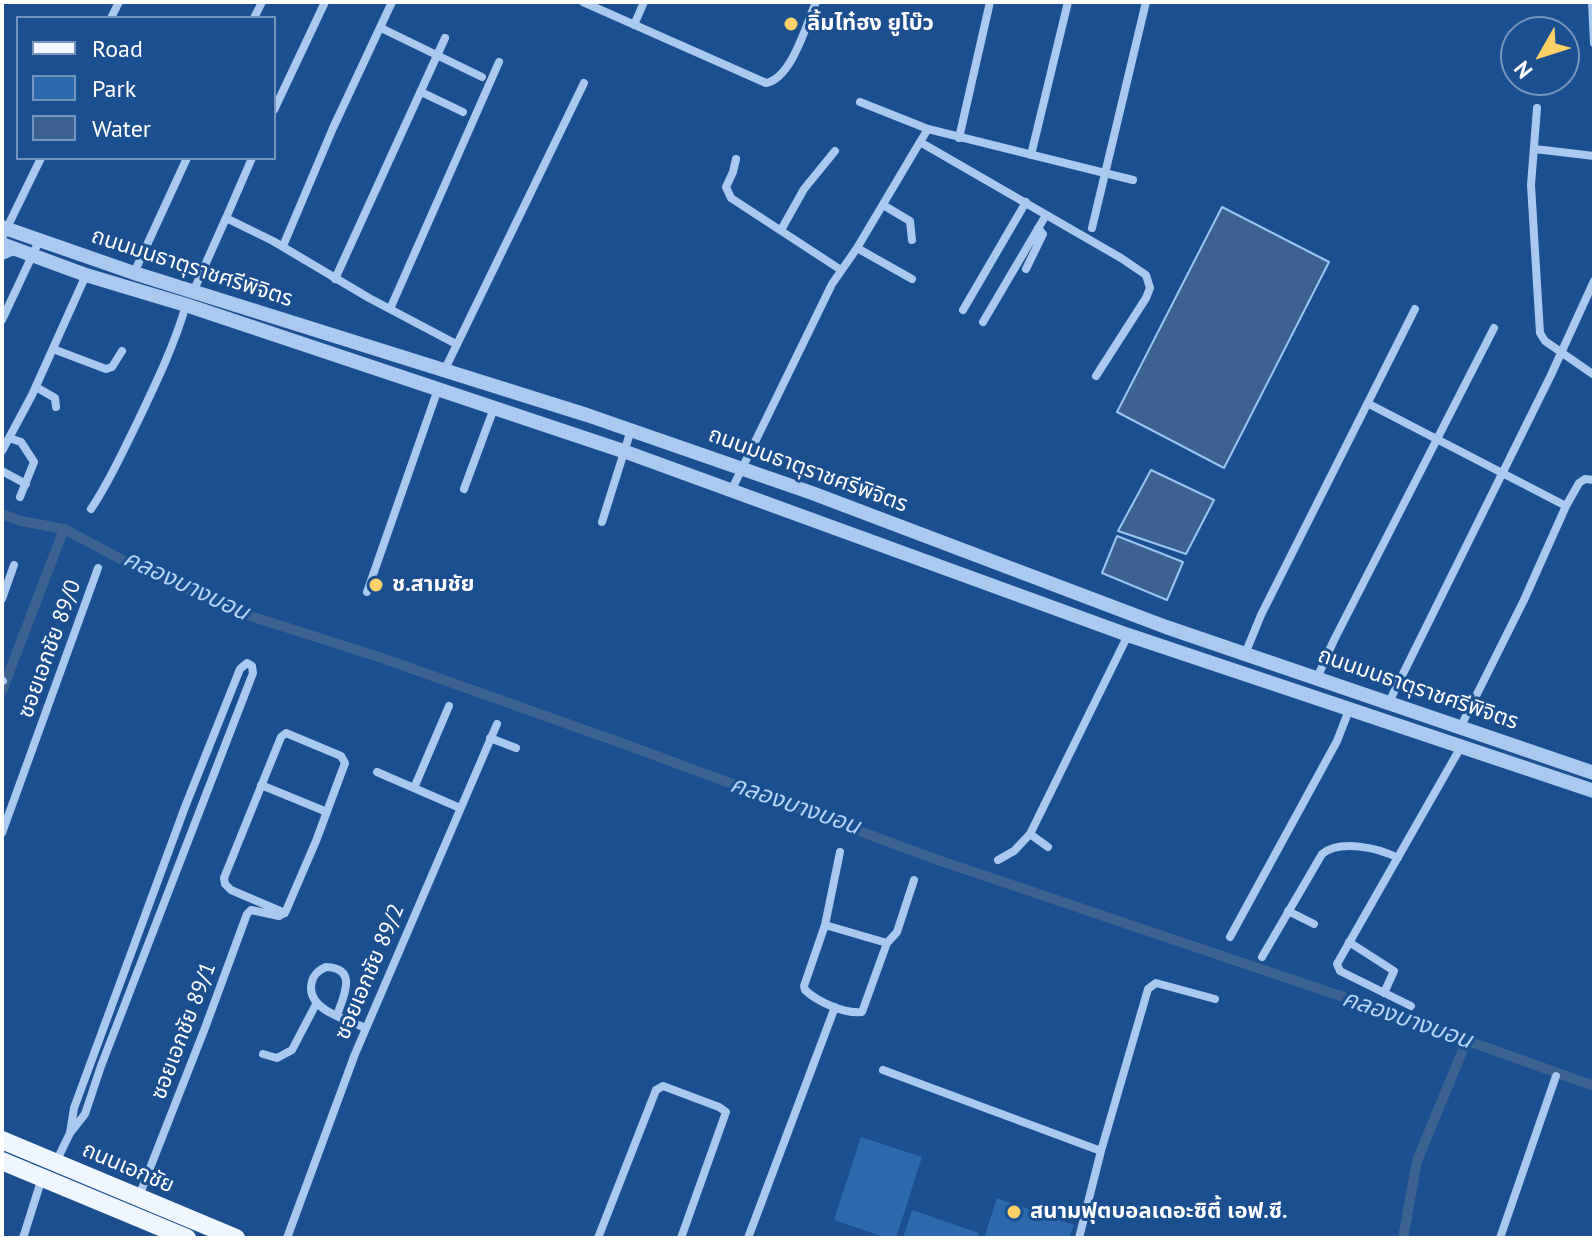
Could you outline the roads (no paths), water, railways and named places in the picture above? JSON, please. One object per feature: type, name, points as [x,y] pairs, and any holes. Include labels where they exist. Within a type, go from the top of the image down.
[{"type":"main road","name":"ถนนเอกชัย","points":[[2,1140],[236,1238]]},
{"type":"main road","name":"ถนนเอกชัย","points":[[2,1161],[167,1234],[187,1238]]},
{"type":"street","points":[[276,106],[325,2]]},
{"type":"street","points":[[283,246],[333,128],[392,2]]},
{"type":"street","points":[[583,2],[766,83],[785,73],[816,2]]},
{"type":"street","points":[[634,25],[644,2]]},
{"type":"street","points":[[959,138],[990,2]]},
{"type":"street","points":[[1031,155],[1068,2]]},
{"type":"street","points":[[1092,228],[1146,2]]},
{"type":"street","points":[[1592,2],[1594,43]]},
{"type":"street","points":[[381,28],[482,77]]},
{"type":"street","points":[[335,279],[445,38]]},
{"type":"street","points":[[390,309],[499,62]]},
{"type":"street","points":[[445,369],[584,83]]},
{"type":"street","points":[[421,92],[463,112]]},
{"type":"street","points":[[860,102],[959,138],[1133,180]]},
{"type":"street","points":[[1537,108],[1531,185],[1538,322],[1545,341],[1594,375]]},
{"type":"street","points":[[731,492],[841,270],[928,129]]},
{"type":"street","points":[[920,142],[1140,269],[1150,281],[1146,298],[1096,376]]},
{"type":"street","points":[[1535,149],[1594,156]]},
{"type":"street","points":[[781,230],[804,189],[835,151]]},
{"type":"street","points":[[736,159],[733,172],[726,182],[728,193],[841,270]]},
{"type":"street","points":[[3,234],[40,160]]},
{"type":"street","points":[[134,273],[186,160]]},
{"type":"street","points":[[91,509],[112,476],[159,377],[251,160]]},
{"type":"street","points":[[963,310],[1026,202]]},
{"type":"street","points":[[883,205],[910,221],[912,240]]},
{"type":"street","points":[[983,322],[1046,215]]},
{"type":"street","points":[[226,218],[283,246],[335,279],[456,344]]},
{"type":"street","points":[[1026,269],[1043,234],[1038,228]]},
{"type":"street","name":"ถนนมนธาตุราชศรีพิจิตร","points":[[3,234],[39,241],[134,273],[190,299],[438,389],[626,452],[1128,635],[1594,791]]},
{"type":"street","name":"ถนนมนธาตุราชศรีพิจิตร","points":[[3,234],[17,250],[82,273],[190,299],[445,369],[631,430],[1166,627],[1594,773]]},
{"type":"street","points":[[2,320],[39,241]]},
{"type":"street","points":[[857,248],[912,279]]},
{"type":"street","points":[[2,256],[17,250]]},
{"type":"street","points":[[2,451],[53,349],[82,273],[83,256]]},
{"type":"street","points":[[1389,702],[1593,292],[1594,281]]},
{"type":"street","points":[[1245,654],[1261,615],[1415,309]]},
{"type":"street","points":[[1317,678],[1494,328]]},
{"type":"street","points":[[53,349],[106,369],[112,367],[122,351]]},
{"type":"street","points":[[36,387],[55,398],[56,407]]},
{"type":"street","points":[[367,592],[438,389]]},
{"type":"street","points":[[1369,404],[1566,506]]},
{"type":"street","points":[[464,489],[494,408]]},
{"type":"street","points":[[602,522],[631,430]]},
{"type":"street","points":[[9,438],[21,442],[34,462],[20,497]]},
{"type":"street","points":[[2,471],[26,484]]},
{"type":"street","points":[[1461,726],[1524,600],[1566,506],[1579,483],[1585,479],[1594,480]]},
{"type":"street","points":[[2,599],[14,565]]},
{"type":"street","name":"ซอยเอกชัย 89/0","points":[[2,833],[98,568]]},
{"type":"street","points":[[998,860],[1014,851],[1030,834],[1128,635]]},
{"type":"street","points":[[55,1163],[70,1133],[85,1114],[253,673],[252,666],[247,663],[240,669],[185,807],[74,1108],[70,1133]]},
{"type":"street","points":[[414,788],[449,706]]},
{"type":"street","points":[[1230,937],[1337,741],[1349,710]]},
{"type":"street","name":"ซอยเอกชัย 89/2","points":[[287,1238],[366,1028],[497,724]]},
{"type":"street","points":[[289,734],[344,759],[344,768],[327,812],[285,913],[231,890],[225,884],[224,878],[281,737],[289,734]]},
{"type":"street","points":[[490,738],[516,748]]},
{"type":"street","points":[[1411,1006],[1340,971],[1337,964],[1462,745]]},
{"type":"street","points":[[377,772],[460,808]]},
{"type":"street","points":[[261,785],[327,812]]},
{"type":"street","points":[[1030,834],[1048,847]]},
{"type":"street","points":[[1262,957],[1327,850],[1360,847],[1386,851],[1398,858]]},
{"type":"street","points":[[840,852],[825,925],[804,986],[807,993],[835,1007],[855,1013],[864,1010],[887,943],[897,932],[914,880]]},
{"type":"street","name":"ซอยเอกชัย 89/1","points":[[138,1198],[248,912],[254,910],[279,916],[285,913]]},
{"type":"street","points":[[1288,911],[1314,924]]},
{"type":"street","points":[[825,925],[887,943]]},
{"type":"street","points":[[1349,942],[1394,971],[1384,993]]},
{"type":"street","points":[[337,1015],[348,985],[347,979],[339,970],[326,967],[315,974],[311,989],[316,1004],[337,1015],[366,1028]]},
{"type":"street","points":[[1079,1238],[1101,1151],[1151,985],[1163,984],[1215,999]]},
{"type":"street","points":[[263,1054],[277,1058],[292,1050],[316,1004]]},
{"type":"street","points":[[748,1238],[835,1007]]},
{"type":"street","points":[[883,1070],[1101,1151]]},
{"type":"street","points":[[1500,1238],[1555,1077]]},
{"type":"street","points":[[598,1238],[656,1090],[663,1086],[726,1112],[681,1238]]},
{"type":"street","points":[[23,1238],[42,1177]]},
{"type":"water","points":[[1222,207],[1329,262],[1224,468],[1117,412]]},
{"type":"water","points":[[1151,470],[1214,500],[1186,554],[1118,531]]},
{"type":"water","points":[[1117,536],[1183,562],[1167,600],[1102,573]]},
{"type":"waterway","name":"คลองบางบอน","points":[[2,514],[64,529],[134,566],[244,614],[382,658],[935,859],[1376,1008],[1594,1086]]},
{"type":"waterway","points":[[2,691],[64,529]]},
{"type":"waterway","points":[[1403,1238],[1417,1161],[1467,1040]]},
{"type":"place","name":"ลิ้มไท๋ฮง ยูโบ๊ว","points":[[791,24]]},
{"type":"place","name":"ช.สามชัย","points":[[376,585]]},
{"type":"place","name":"สนามฟุตบอลเดอะซิตี้ เอฟ.ซี.","points":[[1014,1212]]}]
